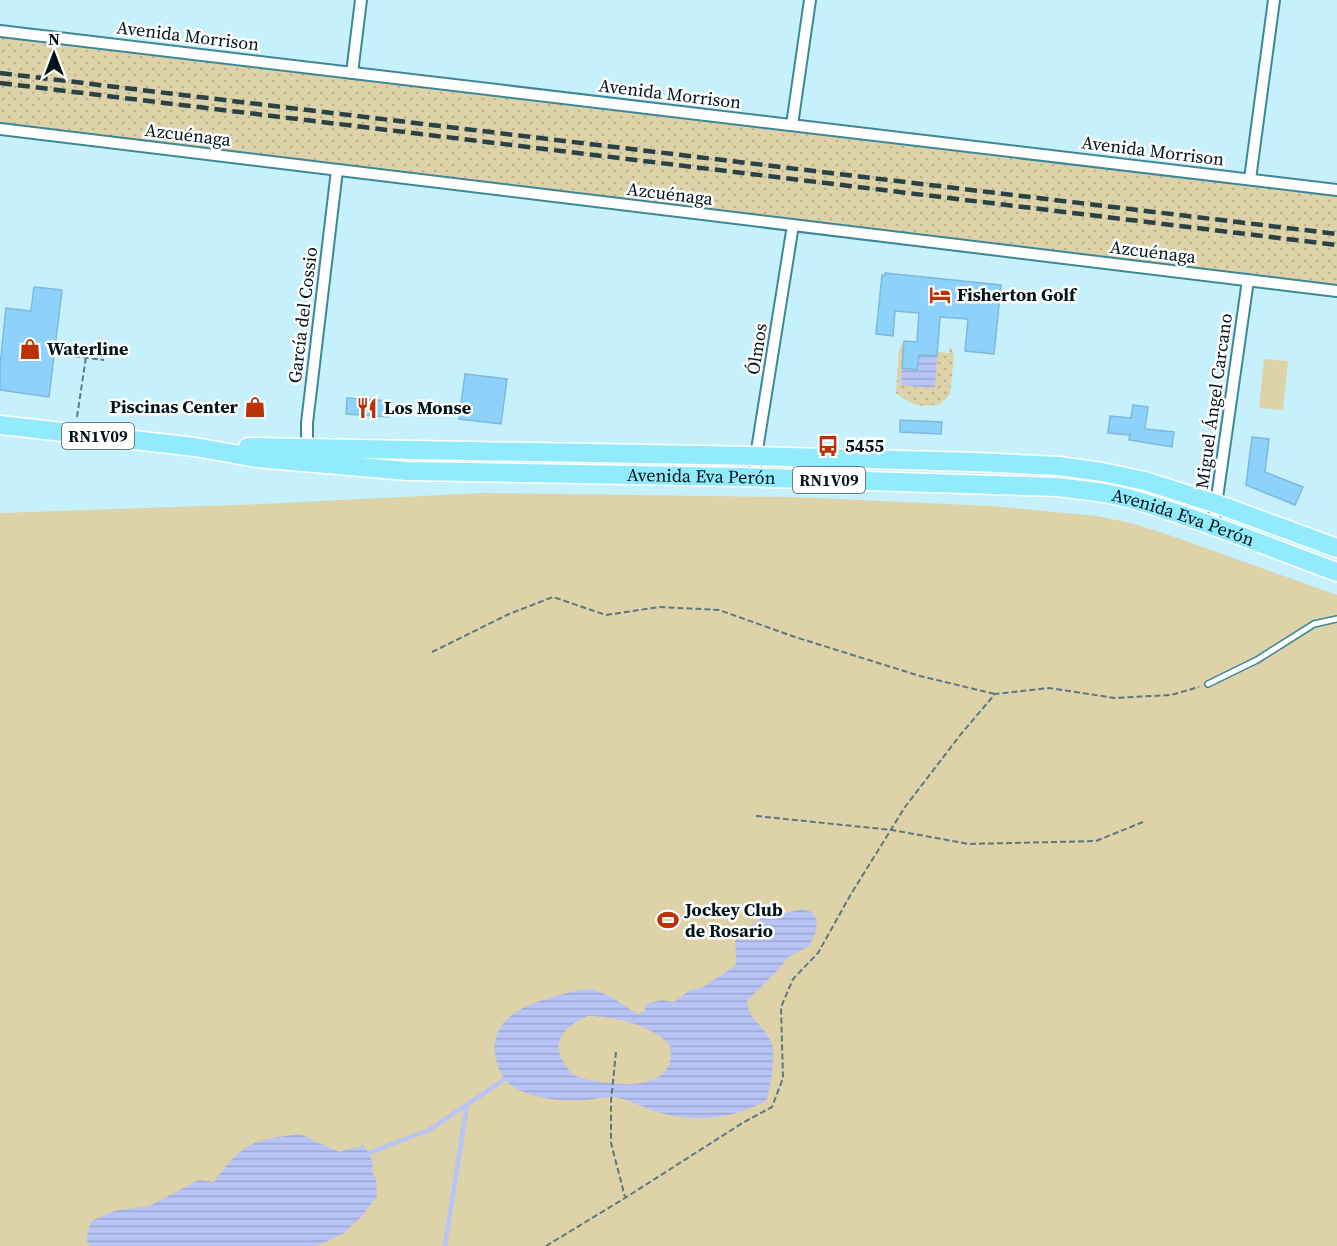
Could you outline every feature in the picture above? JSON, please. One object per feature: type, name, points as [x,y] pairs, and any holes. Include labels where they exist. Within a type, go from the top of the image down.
[{"type":"main road","name":"Avenida Eva Perón","points":[[0,425],[195,447],[307,456],[407,471],[755,477],[1057,487],[1137,501],[1213,526],[1337,572]]},
{"type":"main road","name":"Avenida Eva Perón","points":[[307,456],[756,456],[1059,466],[1145,481],[1217,504],[1337,548]]},
{"type":"street","points":[[352,73],[361,0]]},
{"type":"street","points":[[792,125],[810,0]]},
{"type":"street","points":[[1250,179],[1274,0]]},
{"type":"street","name":"Avenida Morrison","points":[[0,31],[1337,190]]},
{"type":"street","name":"Azcuénaga","points":[[0,129],[1337,291]]},
{"type":"street","name":"García del Cossio","points":[[307,456],[307,423],[337,170]]},
{"type":"street","name":"Ólmos","points":[[755,477],[756,456],[794,225]]},
{"type":"street","name":"Miguel Ángel Carcano","points":[[1213,526],[1248,280]]},
{"type":"lane","points":[[1208,684],[1257,660],[1314,624],[1337,619]]},
{"type":"path","points":[[65,355],[104,360]]},
{"type":"path","points":[[79,407],[86,357]]},
{"type":"path","points":[[432,652],[509,614],[553,597],[606,615],[659,607],[719,610],[795,637],[920,676],[995,694],[1049,688],[1126,698],[1171,695],[1208,684]]},
{"type":"path","points":[[546,1246],[771,1107],[783,1078],[781,1007],[789,988],[794,979],[818,953],[851,894],[905,807],[995,694]]},
{"type":"path","points":[[756,816],[892,830],[969,844],[1096,841],[1143,822]]},
{"type":"path","points":[[616,1052],[611,1101],[611,1143],[625,1198]]},
{"type":"shaded area","points":[[0,31],[1337,190],[1337,291],[0,129]]},
{"type":"shaded area","points":[[904,341],[901,385],[934,388],[937,352],[949,353],[950,345],[954,356],[950,394],[941,404],[917,405],[896,393],[899,349]]},
{"type":"shaded area","points":[[1264,359],[1288,361],[1283,410],[1259,408]]},
{"type":"shaded area","name":"Jockey Club de Rosario","points":[[482,493],[793,497],[992,506],[1096,516],[1131,523],[1166,534],[1337,595],[1337,1246],[0,1246],[0,513],[261,504]]},
{"type":"water","points":[[919,355],[937,356],[935,388],[901,385],[902,368],[917,369]]},
{"type":"water","points":[[803,909],[813,913],[817,921],[815,934],[809,946],[788,957],[747,1001],[750,1013],[768,1036],[773,1048],[767,1100],[727,1115],[685,1117],[657,1112],[615,1097],[568,1100],[539,1097],[512,1086],[501,1074],[496,1059],[497,1033],[511,1016],[521,1009],[545,999],[585,989],[608,995],[637,1014],[644,1012],[646,1004],[661,1000],[674,1002],[690,990],[703,987],[735,966],[736,934],[762,918]],"holes":[[[588,1016],[598,1016],[643,1027],[670,1045],[670,1062],[663,1073],[652,1080],[636,1084],[602,1082],[573,1075],[561,1056],[560,1041],[563,1034],[577,1021]]]},
{"type":"water","points":[[300,1134],[339,1152],[364,1145],[373,1162],[372,1171],[376,1180],[377,1196],[362,1216],[343,1234],[316,1246],[91,1246],[86,1240],[91,1221],[114,1211],[149,1206],[199,1180],[214,1182],[233,1158],[250,1145],[270,1138]]},
{"type":"building","name":"Fisherton Golf","points":[[885,273],[1001,285],[994,354],[965,351],[968,319],[940,317],[937,356],[919,355],[917,370],[902,368],[904,341],[917,342],[919,313],[895,311],[893,336],[876,334],[882,275],[885,276]]},
{"type":"building","points":[[34,287],[62,290],[49,397],[0,390],[6,308],[31,311]]},
{"type":"building","points":[[465,374],[507,379],[501,424],[459,419]]},
{"type":"building","points":[[347,398],[390,401],[389,417],[346,414]]},
{"type":"building","points":[[1133,405],[1148,407],[1145,429],[1174,432],[1172,447],[1129,440],[1130,435],[1108,433],[1110,416],[1131,418]]},
{"type":"building","points":[[900,420],[942,422],[941,434],[900,432]]},
{"type":"building","points":[[1252,437],[1269,439],[1265,472],[1303,487],[1295,505],[1246,485]]},
{"type":"waterway","points":[[369,1153],[429,1130],[505,1079]]},
{"type":"waterway","points":[[445,1246],[467,1105]]},
{"type":"railway","points":[[0,73],[1337,234]]},
{"type":"railway","points":[[0,83],[1337,245]]},
{"type":"place","name":"Fisherton Golf","points":[[940,295]]},
{"type":"place","name":"Waterline","points":[[30,349]]},
{"type":"place","name":"Piscinas Center","points":[[255,407]]},
{"type":"place","name":"Los Monse","points":[[367,408]]},
{"type":"place","name":"5455","points":[[828,446]]},
{"type":"place","name":"Jockey Club de Rosario","points":[[668,920]]}]
